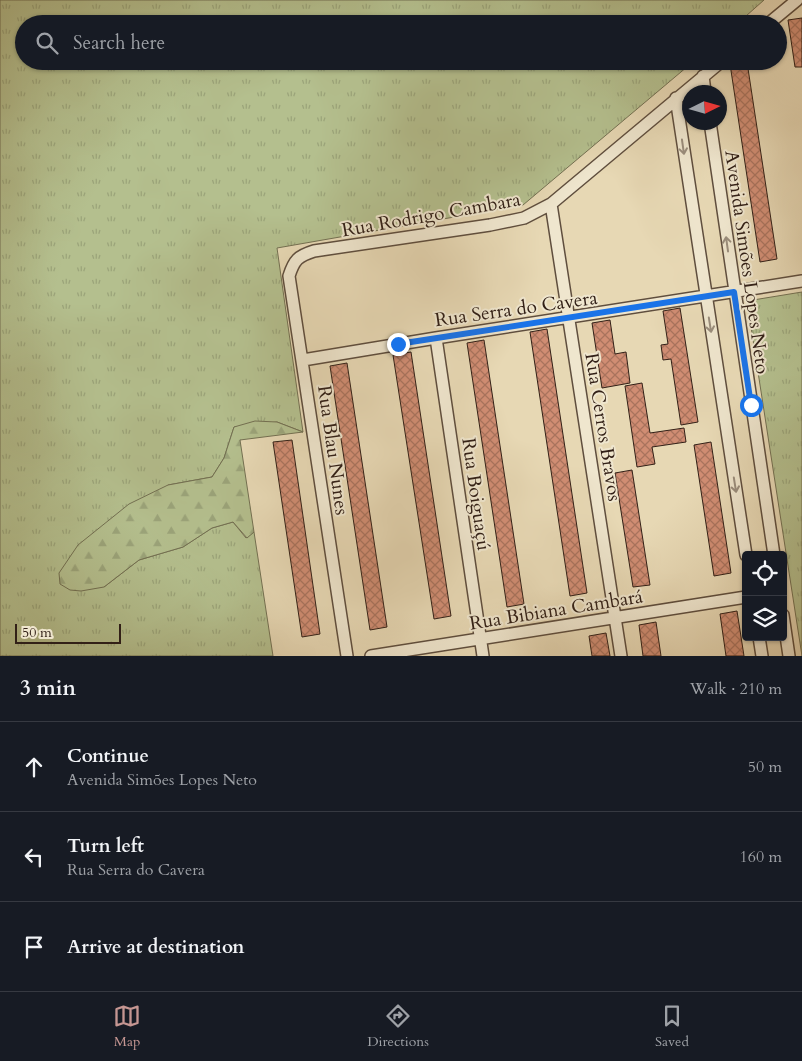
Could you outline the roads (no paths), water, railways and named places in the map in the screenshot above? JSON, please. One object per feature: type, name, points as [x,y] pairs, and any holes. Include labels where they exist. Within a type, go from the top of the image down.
[{"type":"street","points":[[779,15],[797,0]]},
{"type":"street","name":"Rua Rodrigo Cambara","points":[[303,254],[524,218],[551,204],[711,70]]},
{"type":"street","points":[[703,76],[704,85]]},
{"type":"street","points":[[676,98],[745,551]]},
{"type":"street","name":"Avenida Simões Lopes Neto","points":[[711,130],[773,551]]},
{"type":"street","name":"Rua Cerros Bravos","points":[[551,204],[621,656]]},
{"type":"street","name":"Rua Blau Nunes","points":[[303,254],[293,263],[289,276],[347,656]]},
{"type":"street","name":"Rua Serra do Cavera","points":[[303,360],[802,281]]},
{"type":"street","name":"Rua Boiguaçú","points":[[436,338],[483,656]]},
{"type":"street","name":"Rua Bibiana Cambará","points":[[371,656],[742,598]]},
{"type":"street","points":[[760,641],[762,656]]},
{"type":"street","points":[[787,641],[789,656]]}]
